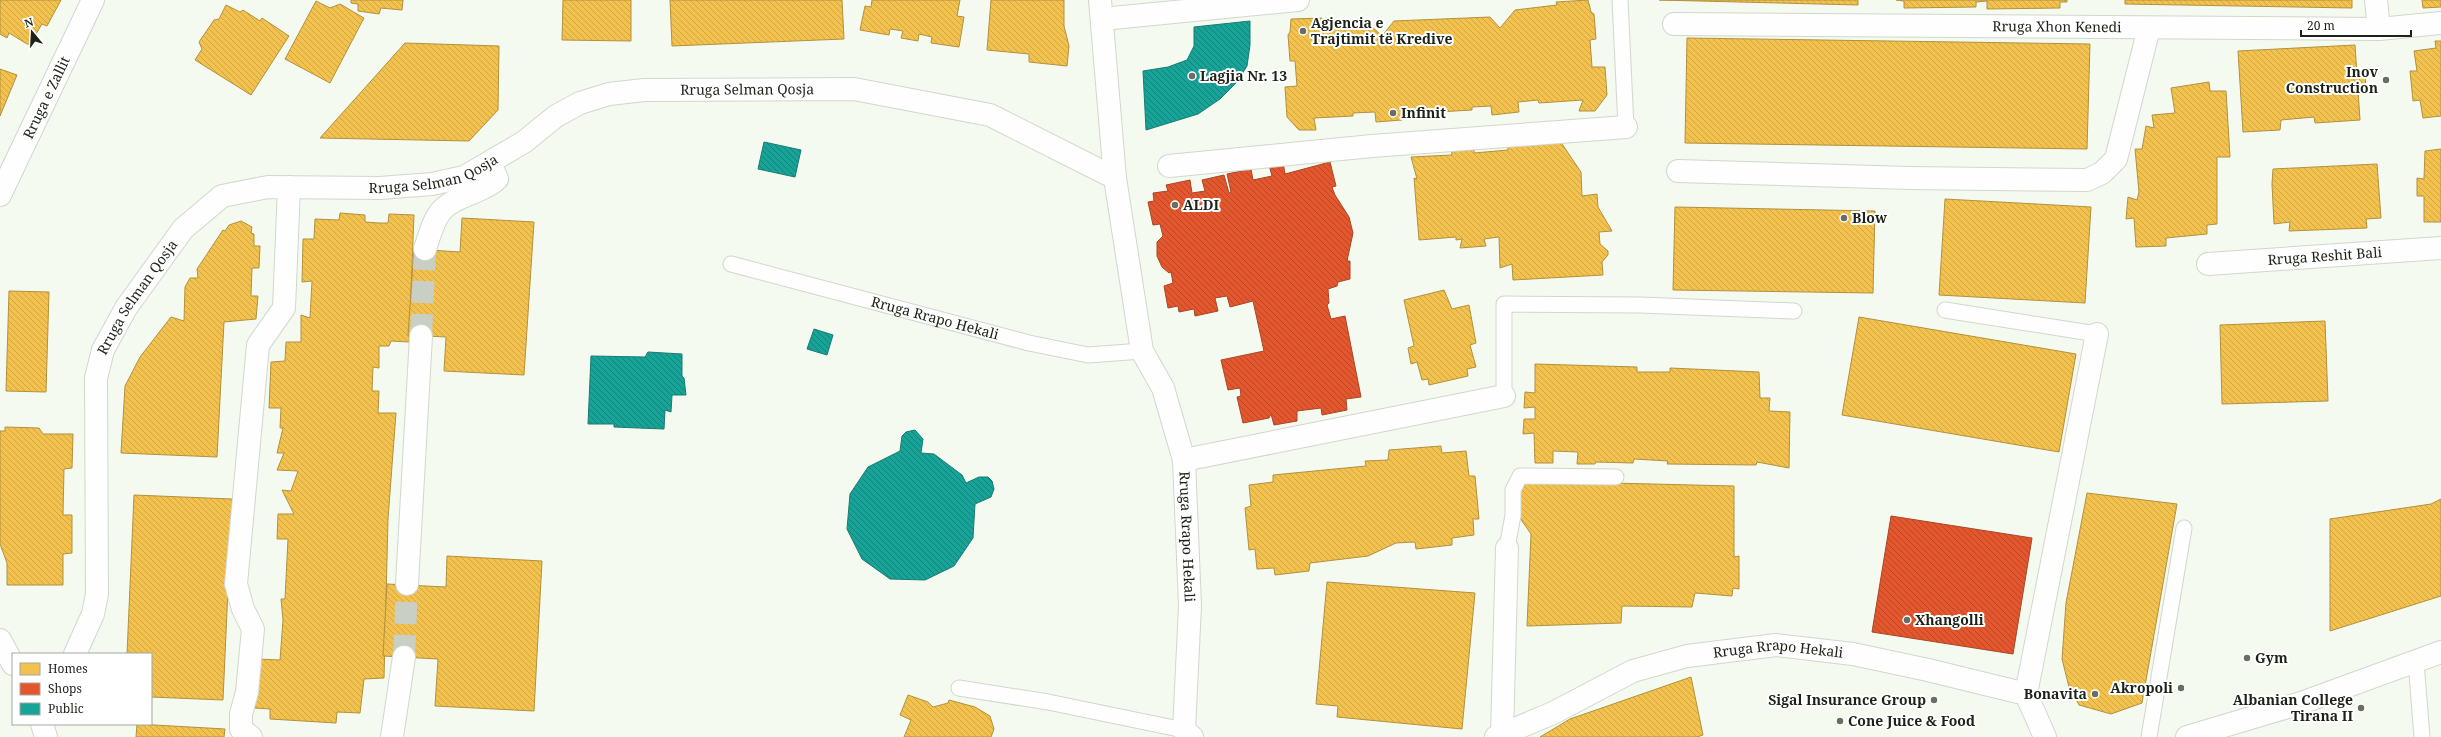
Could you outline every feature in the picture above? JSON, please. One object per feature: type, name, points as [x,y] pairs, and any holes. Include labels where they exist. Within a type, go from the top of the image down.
[{"type":"street","name":"Rruga e Zallit","points":[[0,195],[93,0]]},
{"type":"street","name":"Rruga Rrapo Hekali","points":[[1188,733],[1190,606],[1184,460],[1163,388],[1142,351],[1115,178],[1101,9],[1298,0]]},
{"type":"street","points":[[2376,0],[2379,29]]},
{"type":"street","name":"Rruga Xhon Kenedi","points":[[1674,24],[2379,29],[2441,23]]},
{"type":"street","points":[[1678,171],[1909,178],[2088,180],[2102,173],[2116,159],[2149,28]]},
{"type":"street","name":"Rruga Selman Qosja","points":[[75,653],[93,614],[97,594],[96,378],[103,350],[126,308],[183,229],[222,196],[268,187],[380,188],[432,184],[464,177],[524,142],[556,116],[580,102],[609,94],[644,90],[854,89],[990,115],[1115,178]]},
{"type":"street","points":[[1168,166],[1372,146],[1626,127]]},
{"type":"street","points":[[426,249],[436,215],[453,200],[485,188],[497,179],[490,163]]},
{"type":"street","points":[[252,737],[241,729],[241,714],[247,692],[253,629],[243,609],[236,584],[258,345],[284,308],[289,187]]},
{"type":"street","name":"Rruga Reshit Bali","points":[[2208,264],[2441,248]]},
{"type":"street","points":[[2045,737],[2026,694],[2097,334]]},
{"type":"street","points":[[407,584],[421,336]]},
{"type":"street","points":[[1184,460],[1504,396]]},
{"type":"street","points":[[1499,736],[1507,548]]},
{"type":"street","points":[[0,640],[12,662]]},
{"type":"street","name":"Rruga Rrapo Hekali","points":[[1499,736],[1554,713],[1633,672],[1687,656],[1776,645],[1853,654],[1928,670],[2026,694]]},
{"type":"street","points":[[2187,737],[2301,703],[2441,652]]},
{"type":"street","points":[[392,737],[404,657]]},
{"type":"street","points":[[42,725],[46,737]]},
{"type":"lane","points":[[1620,0],[1626,127]]},
{"type":"lane","name":"Rruga Rrapo Hekali","points":[[731,264],[1029,343],[1088,355],[1142,351]]},
{"type":"lane","points":[[1504,396],[1504,304],[1640,305],[1794,311]]},
{"type":"lane","points":[[1945,310],[2097,334]]},
{"type":"lane","points":[[1507,548],[1513,515],[1513,490],[1520,476],[1616,477]]},
{"type":"lane","points":[[2149,737],[2184,528]]},
{"type":"lane","points":[[2416,662],[2422,737]]},
{"type":"lane","name":"Rruga Rrapo Hekali","points":[[958,688],[1048,702],[1188,733]]},
{"type":"building: Homes","points":[[0,0],[61,0],[47,26],[42,24],[30,44],[27,44],[9,33],[7,38],[0,34]]},
{"type":"building: Homes","points":[[351,0],[403,0],[402,10],[381,8],[379,14],[358,11],[358,4],[351,3]]},
{"type":"building: Homes","points":[[563,0],[631,0],[631,41],[562,40]]},
{"type":"building: Homes","points":[[670,0],[842,0],[844,39],[672,46]]},
{"type":"building: Homes","points":[[872,0],[960,0],[957,16],[964,17],[959,47],[931,43],[932,37],[919,34],[918,41],[901,38],[903,31],[890,29],[889,35],[860,30],[865,6],[871,7]]},
{"type":"building: Homes","points":[[991,0],[1064,0],[1064,26],[1069,46],[1067,66],[1029,62],[1029,54],[987,50]]},
{"type":"building: Homes","points":[[1588,0],[1591,12],[1594,14],[1596,39],[1590,40],[1592,67],[1605,67],[1607,95],[1595,111],[1579,111],[1583,100],[1539,103],[1538,100],[1518,102],[1519,112],[1492,115],[1491,106],[1472,107],[1472,110],[1421,113],[1421,110],[1402,112],[1402,120],[1376,122],[1375,112],[1353,113],[1353,116],[1314,118],[1316,130],[1299,130],[1287,117],[1285,87],[1297,86],[1295,61],[1290,61],[1288,35],[1290,32],[1291,19],[1322,18],[1322,21],[1365,20],[1382,36],[1394,21],[1490,17],[1500,28],[1515,10],[1557,5],[1556,2]]},
{"type":"building: Homes","points":[[1659,0],[1858,0],[1858,5]]},
{"type":"building: Homes","points":[[1896,0],[2067,0],[2067,2],[2060,2],[2060,8],[1987,9],[1987,1],[1976,2],[1976,7],[1904,8],[1904,1]]},
{"type":"building: Homes","points":[[2125,0],[2352,0],[2352,8],[2125,4]]},
{"type":"building: Homes","points":[[2422,0],[2441,0],[2441,7],[2423,8]]},
{"type":"building: Homes","points":[[316,1],[330,8],[340,4],[364,18],[330,83],[285,59]]},
{"type":"building: Homes","points":[[226,5],[240,12],[243,10],[260,21],[262,18],[289,36],[251,95],[195,60],[202,49],[199,42],[214,20],[219,19]]},
{"type":"building: Homes","points":[[1687,38],[2090,44],[2087,149],[1685,143]]},
{"type":"building: Homes","points":[[2435,41],[2441,41],[2441,116],[2423,118],[2420,100],[2413,101],[2410,71],[2417,71],[2414,51],[2436,48]]},
{"type":"building: Homes","points":[[405,43],[499,46],[498,110],[469,141],[320,138]]},
{"type":"building: Homes","points":[[2355,45],[2357,74],[2365,74],[2366,90],[2358,90],[2360,120],[2315,123],[2314,117],[2281,120],[2280,130],[2243,132],[2238,51]]},
{"type":"building: Homes","points":[[0,69],[17,75],[0,116]]},
{"type":"building: Homes","points":[[2209,82],[2210,91],[2226,91],[2230,157],[2217,157],[2217,224],[2207,225],[2207,234],[2166,238],[2166,246],[2136,247],[2134,218],[2126,219],[2128,197],[2137,200],[2139,192],[2135,149],[2142,149],[2146,126],[2154,128],[2152,115],[2175,113],[2171,88]]},
{"type":"building: Homes","points":[[1560,141],[1581,172],[1582,196],[1597,194],[1598,207],[1612,231],[1599,232],[1600,244],[1608,251],[1608,255],[1602,262],[1603,275],[1513,280],[1512,264],[1500,268],[1499,237],[1484,239],[1486,246],[1460,248],[1462,239],[1456,240],[1456,237],[1419,240],[1414,178],[1417,179],[1411,157],[1452,155],[1451,146],[1474,145],[1474,153],[1508,150],[1508,144]]},
{"type":"building: Homes","points":[[2441,149],[2441,222],[2424,222],[2424,196],[2417,196],[2417,178],[2424,179],[2425,151]]},
{"type":"building: Homes","points":[[2377,164],[2381,218],[2366,219],[2367,228],[2289,231],[2290,222],[2274,224],[2272,184],[2273,169]]},
{"type":"building: Homes","points":[[1945,199],[2091,207],[2085,303],[1939,295]]},
{"type":"building: Homes","points":[[1675,207],[1875,211],[1873,293],[1673,290]]},
{"type":"building: Homes","points":[[340,213],[365,215],[365,222],[379,223],[388,223],[389,214],[414,215],[409,342],[391,341],[389,346],[379,346],[379,368],[373,367],[372,391],[379,391],[378,413],[396,413],[388,519],[384,678],[364,679],[360,713],[337,712],[336,723],[270,719],[270,709],[255,708],[257,659],[280,660],[283,620],[281,599],[285,599],[288,539],[277,539],[278,514],[294,514],[282,490],[291,491],[298,471],[277,470],[284,453],[277,453],[283,428],[280,428],[281,408],[269,408],[271,362],[285,361],[286,342],[301,342],[301,315],[310,318],[312,281],[302,282],[303,239],[314,239],[315,219],[339,220]]},
{"type":"building: Homes","points":[[462,218],[534,222],[524,375],[444,371],[446,337],[408,335],[414,249],[460,252]]},
{"type":"building: Homes","points":[[241,221],[252,227],[251,233],[254,234],[254,246],[260,246],[259,268],[252,268],[251,296],[258,296],[256,319],[224,322],[217,457],[121,453],[125,386],[140,357],[171,317],[184,321],[185,287],[190,278],[198,278],[197,269],[223,230],[225,231],[229,225]]},
{"type":"building: Homes","points":[[1444,290],[1452,309],[1469,305],[1476,343],[1470,345],[1476,367],[1467,369],[1468,376],[1429,385],[1428,379],[1422,380],[1417,362],[1411,364],[1408,348],[1414,346],[1404,300]]},
{"type":"building: Homes","points":[[9,291],[49,292],[46,392],[6,391]]},
{"type":"building: Homes","points":[[1859,317],[2076,354],[2059,452],[1842,415]]},
{"type":"building: Homes","points":[[2325,321],[2328,401],[2222,404],[2220,325]]},
{"type":"building: Homes","points":[[1535,364],[1637,367],[1637,372],[1670,372],[1670,368],[1759,372],[1760,398],[1770,398],[1769,411],[1790,412],[1789,468],[1757,462],[1756,465],[1667,464],[1668,461],[1634,459],[1633,463],[1596,462],[1595,464],[1577,464],[1578,452],[1553,451],[1553,463],[1535,463],[1534,433],[1523,434],[1524,419],[1535,419],[1535,407],[1524,408],[1525,392],[1535,393]]},
{"type":"building: Homes","points":[[5,427],[39,428],[43,434],[73,434],[72,468],[64,469],[63,515],[72,515],[72,553],[63,554],[63,585],[7,585],[7,563],[0,544],[0,431],[5,431]]},
{"type":"building: Homes","points":[[1441,446],[1442,453],[1466,451],[1469,476],[1475,476],[1479,519],[1473,519],[1474,535],[1452,538],[1452,545],[1416,549],[1415,542],[1396,543],[1368,556],[1310,563],[1309,571],[1275,575],[1274,568],[1257,569],[1255,549],[1249,550],[1245,508],[1251,506],[1249,485],[1273,482],[1273,475],[1366,466],[1365,461],[1388,460],[1389,450]]},
{"type":"building: Homes","points":[[1529,481],[1734,486],[1734,557],[1739,556],[1739,589],[1733,588],[1732,596],[1695,593],[1692,607],[1622,606],[1621,623],[1527,626],[1531,534],[1520,518],[1520,490],[1523,484]]},
{"type":"building: Homes","points":[[2087,493],[2177,504],[2142,703],[2111,714],[2079,705],[2069,687],[2062,659],[2066,603]]},
{"type":"building: Homes","points":[[134,495],[232,499],[223,700],[152,697],[152,653],[127,653]]},
{"type":"building: Homes","points":[[2441,499],[2441,596],[2330,631],[2330,519],[2431,504]]},
{"type":"building: Homes","points":[[447,556],[542,561],[534,711],[435,706],[438,659],[383,656],[387,584],[446,587]]},
{"type":"building: Homes","points":[[1327,582],[1475,593],[1462,729],[1337,717],[1338,706],[1316,704]]},
{"type":"building: Homes","points":[[1691,677],[1703,735],[1697,737],[1540,737],[1570,719]]},
{"type":"building: Homes","points":[[908,695],[928,702],[933,707],[948,703],[949,700],[975,707],[990,716],[994,729],[991,737],[904,737],[911,720],[900,715]]},
{"type":"building: Homes","points":[[137,725],[225,729],[224,737],[136,737]]},
{"type":"building: Shops","points":[[1283,162],[1285,174],[1330,162],[1336,186],[1332,187],[1335,195],[1349,217],[1353,233],[1347,261],[1350,261],[1350,279],[1338,282],[1337,286],[1328,289],[1329,303],[1327,305],[1331,319],[1345,316],[1361,397],[1346,399],[1347,410],[1322,415],[1321,408],[1297,411],[1297,421],[1274,425],[1271,414],[1269,418],[1243,423],[1237,397],[1241,396],[1240,388],[1228,390],[1221,360],[1264,351],[1253,301],[1230,307],[1227,296],[1215,298],[1218,311],[1195,316],[1194,309],[1179,312],[1178,306],[1168,308],[1164,286],[1173,283],[1171,272],[1169,273],[1162,267],[1157,256],[1157,242],[1163,236],[1160,224],[1153,225],[1148,202],[1154,201],[1153,193],[1168,191],[1166,185],[1190,180],[1192,193],[1205,191],[1202,180],[1224,175],[1229,193],[1231,192],[1227,174],[1251,169],[1253,180],[1272,176],[1269,165]]},
{"type":"building: Shops","points":[[1891,516],[2032,538],[2013,654],[1872,632]]},
{"type":"building: Public","name":"Lagjia Nr. 13","points":[[1250,21],[1250,45],[1247,66],[1237,82],[1220,99],[1198,114],[1146,130],[1143,71],[1168,67],[1187,60],[1194,46],[1194,27]]},
{"type":"building: Public","points":[[764,142],[801,150],[795,177],[758,169]]},
{"type":"building: Public","points":[[814,329],[833,335],[827,355],[807,349]]},
{"type":"building: Public","points":[[648,352],[682,354],[682,376],[684,378],[686,395],[672,395],[671,412],[665,410],[664,429],[614,427],[614,424],[588,424],[591,356],[645,357]]},
{"type":"building: Public","points":[[915,430],[923,439],[921,453],[934,454],[962,475],[966,483],[979,477],[988,477],[992,481],[994,489],[991,497],[975,504],[973,538],[954,566],[925,580],[890,579],[862,559],[847,529],[850,494],[868,467],[900,451],[902,436],[906,432]]},
{"type":"tunnel","points":[[421,336],[425,249]]},
{"type":"tunnel","points":[[404,657],[407,584]]},
{"type":"place","name":"Agjencia e Trajtimit të Kredive","points":[[1303,31]]},
{"type":"place","name":"Lagjia Nr. 13","points":[[1192,76]]},
{"type":"place","name":"Inov Construction","points":[[2386,80]]},
{"type":"place","name":"Infinit","points":[[1393,113]]},
{"type":"place","name":"ALDI","points":[[1175,205]]},
{"type":"place","name":"Blow","points":[[1844,218]]},
{"type":"place","name":"Xhangolli","points":[[1907,620]]},
{"type":"place","name":"Gym","points":[[2247,658]]},
{"type":"place","name":"Akropoli","points":[[2181,688]]},
{"type":"place","name":"Bonavita","points":[[2095,694]]},
{"type":"place","name":"Sigal Insurance Group","points":[[1934,700]]},
{"type":"place","name":"Albanian College Tirana II","points":[[2361,708]]},
{"type":"place","name":"Cone Juice & Food","points":[[1840,721]]}]
